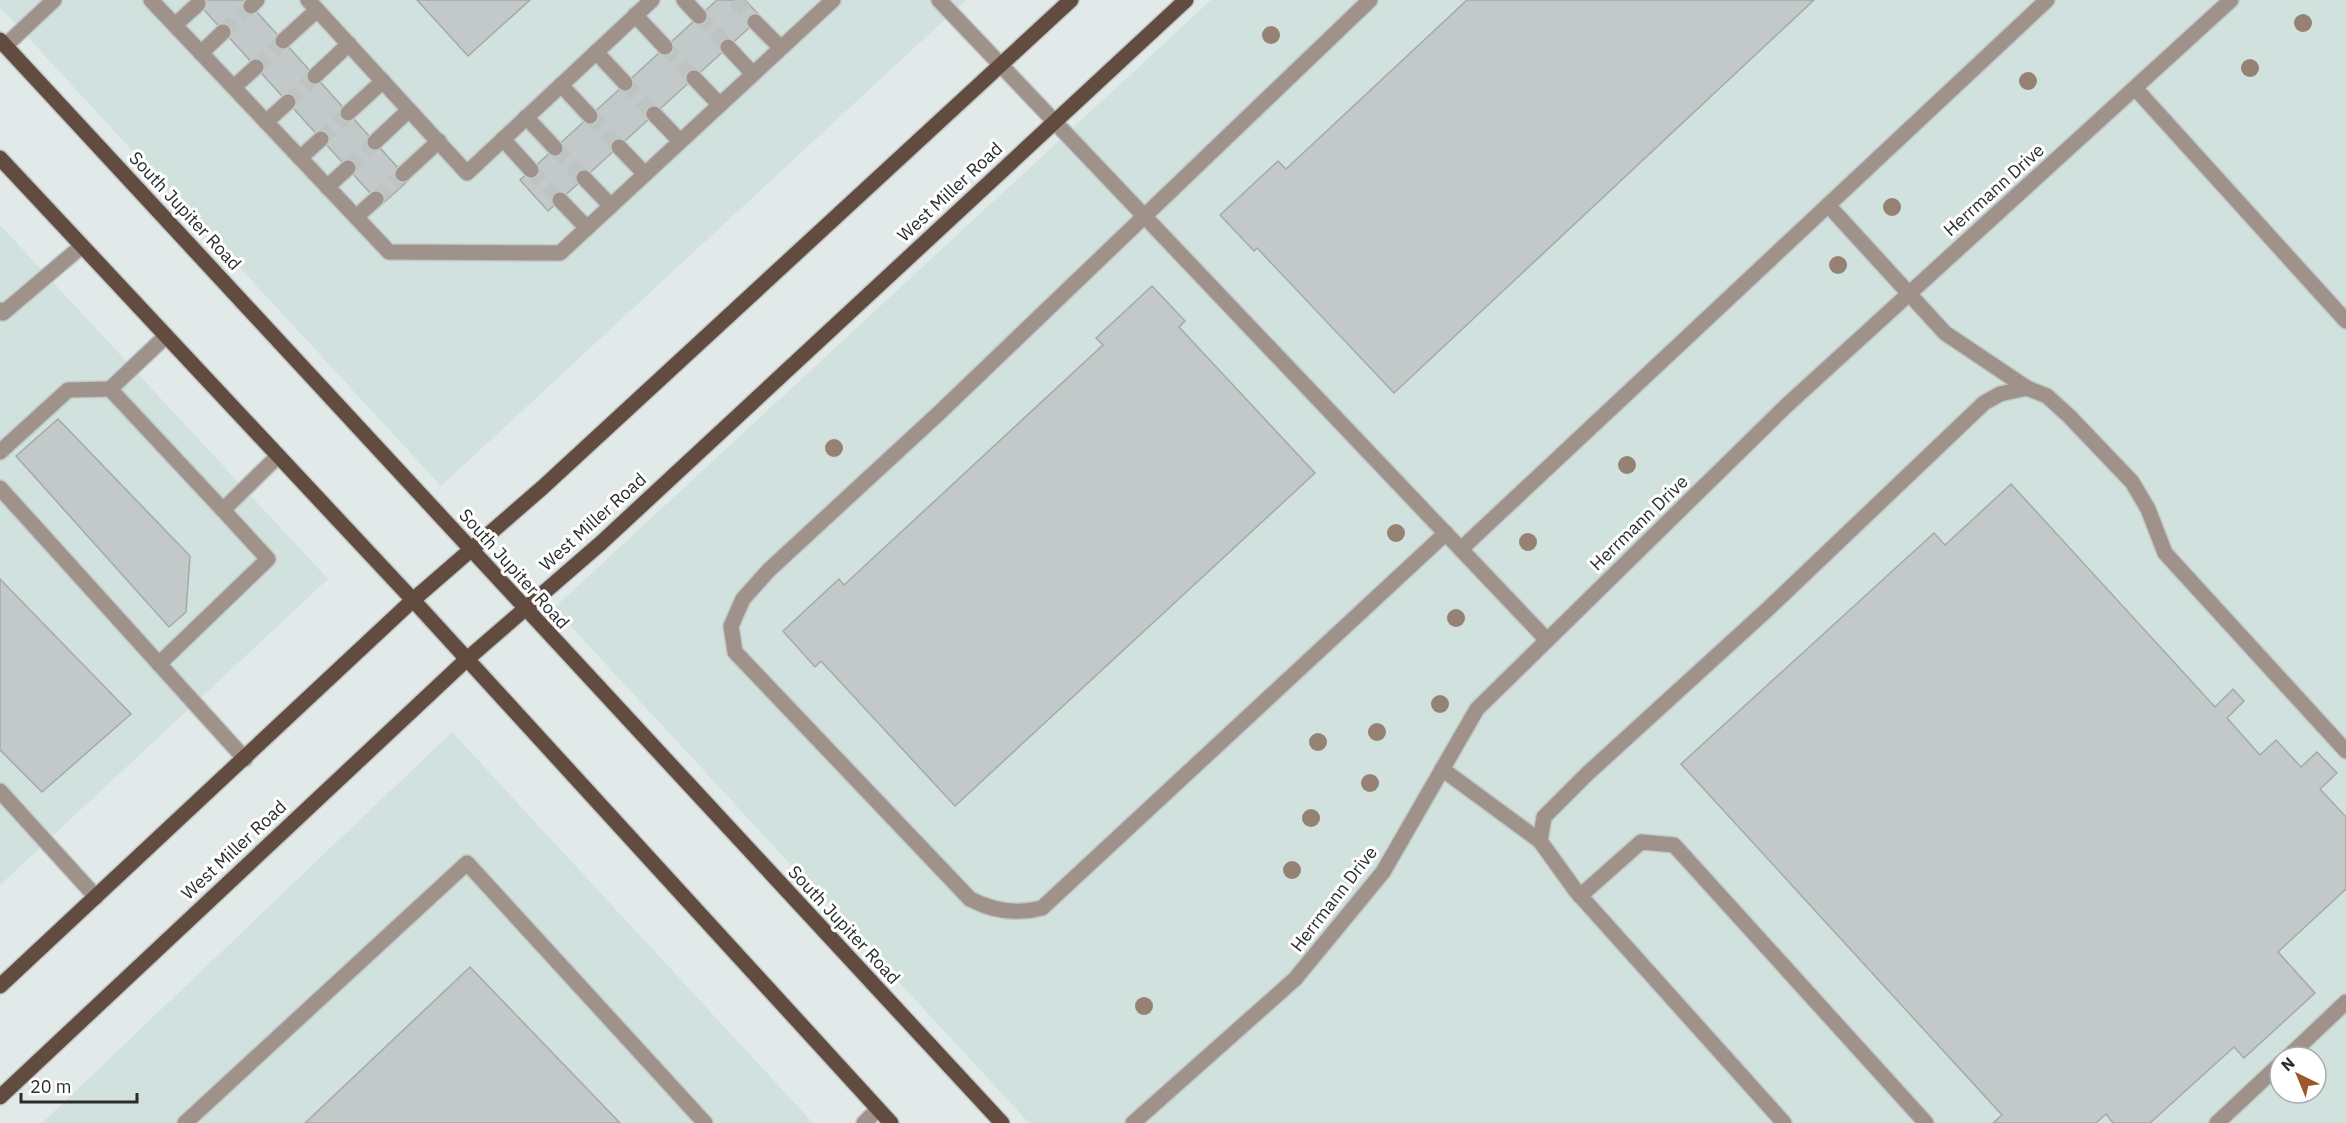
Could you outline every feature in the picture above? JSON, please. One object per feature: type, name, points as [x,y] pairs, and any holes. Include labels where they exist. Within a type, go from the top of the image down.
[{"type":"main road","points":[[0,986],[413,600],[542,488],[1071,0]]},
{"type":"main road","name":"West Miller Road","points":[[0,1097],[466,660],[601,543],[1186,0]]},
{"type":"main road","name":"South Jupiter Road","points":[[3,43],[1002,1123]]},
{"type":"main road","points":[[0,158],[413,600],[891,1123]]},
{"type":"street","points":[[3,43],[54,0]]},
{"type":"street","points":[[151,0],[388,252],[560,253],[833,0]]},
{"type":"street","points":[[283,41],[313,5],[467,173],[652,0]]},
{"type":"street","points":[[684,0],[699,16]]},
{"type":"street","points":[[939,0],[1547,640]]},
{"type":"street","points":[[1370,0],[938,414],[804,536],[743,599],[731,626],[735,652],[970,898],[988,908],[1024,913],[1041,908],[1446,533]]},
{"type":"street","points":[[1461,549],[2047,0]]},
{"type":"street","name":"Herrmann Drive","points":[[1133,1123],[1295,980],[1383,872],[1477,709],[1786,406],[2232,0]]},
{"type":"street","points":[[175,25],[198,4]]},
{"type":"street","points":[[635,15],[665,47]]},
{"type":"street","points":[[755,22],[781,48]]},
{"type":"street","points":[[201,53],[224,32]]},
{"type":"street","points":[[315,76],[349,44]]},
{"type":"street","points":[[728,47],[753,74]]},
{"type":"street","points":[[596,52],[625,83]]},
{"type":"street","points":[[234,87],[256,67]]},
{"type":"street","points":[[694,78],[720,105]]},
{"type":"street","points":[[348,113],[383,81]]},
{"type":"street","points":[[561,85],[590,116]]},
{"type":"street","points":[[2135,88],[2346,320]]},
{"type":"street","points":[[266,122],[288,102]]},
{"type":"street","points":[[375,142],[410,110]]},
{"type":"street","points":[[654,114],[680,141]]},
{"type":"street","points":[[526,117],[555,147]]},
{"type":"street","points":[[300,158],[321,139]]},
{"type":"street","points":[[503,139],[531,170]]},
{"type":"street","points":[[403,174],[439,141]]},
{"type":"street","points":[[619,147],[645,174]]},
{"type":"street","points":[[327,187],[348,168]]},
{"type":"street","points":[[584,178],[611,206]]},
{"type":"street","points":[[356,217],[376,199]]},
{"type":"street","points":[[560,200],[587,228]]},
{"type":"street","points":[[1828,206],[1945,333],[2027,388],[2047,396],[2132,482],[2148,509],[2164,553],[2346,751]]},
{"type":"street","points":[[0,310],[3,313],[82,246]]},
{"type":"street","points":[[0,452],[68,390],[110,389],[166,336]]},
{"type":"street","points":[[1540,841],[1544,817],[1587,774],[1768,608],[1984,403],[2000,394],[2027,388]]},
{"type":"street","points":[[110,389],[268,559],[159,664]]},
{"type":"street","points":[[223,510],[278,456]]},
{"type":"street","points":[[0,488],[245,759]]},
{"type":"street","points":[[1442,769],[1540,841],[1580,896],[1784,1123]]},
{"type":"street","points":[[0,791],[96,897]]},
{"type":"street","points":[[1580,896],[1641,842],[1674,845],[1926,1123]]},
{"type":"street","points":[[185,1123],[467,863],[705,1123]]},
{"type":"street","points":[[2301,1045],[2346,1002]]},
{"type":"street","points":[[2217,1123],[2268,1075]]},
{"type":"street","points":[[864,1123],[878,1109]]},
{"type":"shaded area","points":[[0,0],[966,0],[441,486],[0,7]]},
{"type":"shaded area","points":[[1211,0],[2346,0],[2346,1123],[1029,1123],[554,608]]},
{"type":"shaded area","points":[[0,225],[328,579],[0,885]]},
{"type":"shaded area","points":[[452,732],[813,1123],[42,1123]]},
{"type":"building","points":[[195,0],[246,0],[409,180],[381,205]]},
{"type":"building","points":[[417,0],[530,0],[468,56]]},
{"type":"building","points":[[717,0],[745,0],[761,17],[548,211],[520,180]]},
{"type":"building","points":[[1467,0],[1814,0],[1394,393],[1257,248],[1254,251],[1220,215],[1278,161],[1286,169]]},
{"type":"building","points":[[1152,286],[1185,321],[1179,327],[1315,473],[955,806],[821,661],[815,667],[783,631],[839,579],[844,585],[1103,345],[1096,338]]},
{"type":"building","points":[[58,419],[190,556],[186,612],[169,627],[16,456]]},
{"type":"building","points":[[2011,484],[2215,707],[2233,689],[2244,701],[2227,718],[2260,755],[2276,740],[2301,767],[2317,752],[2337,773],[2320,789],[2346,817],[2346,889],[2278,952],[2315,993],[2244,1058],[2234,1047],[2150,1123],[2113,1123],[2106,1114],[2096,1123],[1993,1123],[2002,1115],[1681,764],[1934,533],[1945,545]]},
{"type":"building","points":[[0,579],[131,714],[42,792],[0,750]]},
{"type":"building","points":[[470,967],[620,1123],[305,1123]]},
{"type":"tunnel","points":[[735,0],[755,22]]},
{"type":"tunnel","points":[[223,32],[251,6]]},
{"type":"tunnel","points":[[699,16],[728,47]]},
{"type":"tunnel","points":[[256,67],[283,41]]},
{"type":"tunnel","points":[[665,47],[694,78]]},
{"type":"tunnel","points":[[288,102],[315,76]]},
{"type":"tunnel","points":[[625,83],[654,114]]},
{"type":"tunnel","points":[[321,139],[348,113]]},
{"type":"tunnel","points":[[590,116],[619,147]]},
{"type":"tunnel","points":[[348,168],[375,142]]},
{"type":"tunnel","points":[[555,148],[584,178]]},
{"type":"tunnel","points":[[531,170],[560,200]]},
{"type":"tunnel","points":[[376,199],[403,174]]}]
